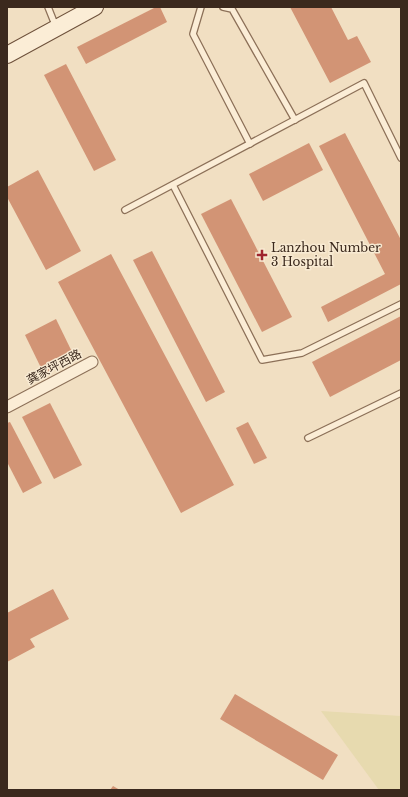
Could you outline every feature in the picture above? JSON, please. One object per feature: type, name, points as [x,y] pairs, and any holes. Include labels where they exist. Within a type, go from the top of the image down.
[{"type":"main road","points":[[7,55],[95,7]]},
{"type":"street","name":"龚家坪西路","points":[[7,407],[92,362]]},
{"type":"lane","points":[[48,7],[56,28]]},
{"type":"lane","points":[[201,7],[193,34],[250,144]]},
{"type":"lane","points":[[223,7],[232,9],[295,120]]},
{"type":"lane","points":[[125,210],[364,83],[401,158]]},
{"type":"lane","points":[[173,185],[262,360],[302,353],[401,304]]},
{"type":"lane","points":[[308,438],[401,393]]},
{"type":"shaded area","points":[[321,711],[401,716],[401,790],[379,790]]},
{"type":"building","points":[[156,7],[160,7],[167,22],[86,64],[77,47]]},
{"type":"building","points":[[290,7],[331,7],[348,40],[357,36],[371,62],[330,83]]},
{"type":"building","points":[[66,64],[116,160],[94,171],[44,75]]},
{"type":"building","points":[[345,133],[401,240],[401,284],[328,322],[321,307],[385,274],[319,146]]},
{"type":"building","points":[[309,143],[323,170],[263,201],[249,174]]},
{"type":"building","points":[[38,170],[81,251],[46,270],[7,197],[7,187]]},
{"type":"building","points":[[231,199],[292,317],[262,332],[201,214]]},
{"type":"building","points":[[152,251],[225,392],[206,402],[133,260]]},
{"type":"building","points":[[111,254],[234,485],[181,513],[58,282]]},
{"type":"building","points":[[401,316],[401,360],[330,397],[312,362]]},
{"type":"building","points":[[56,319],[75,358],[44,374],[25,335]]},
{"type":"building","points":[[50,403],[82,465],[54,479],[22,417]]},
{"type":"building","points":[[10,422],[42,483],[23,493],[7,462],[7,423]]},
{"type":"building","points":[[248,422],[267,458],[254,464],[236,428]]},
{"type":"building","points":[[53,589],[69,619],[30,639],[35,647],[7,662],[7,613]]},
{"type":"building","points":[[235,694],[338,755],[323,780],[220,719]]},
{"type":"building","points":[[113,786],[120,790],[110,790]]},
{"type":"place","name":"Lanzhou Number 3 Hospital","points":[[262,255]]}]
